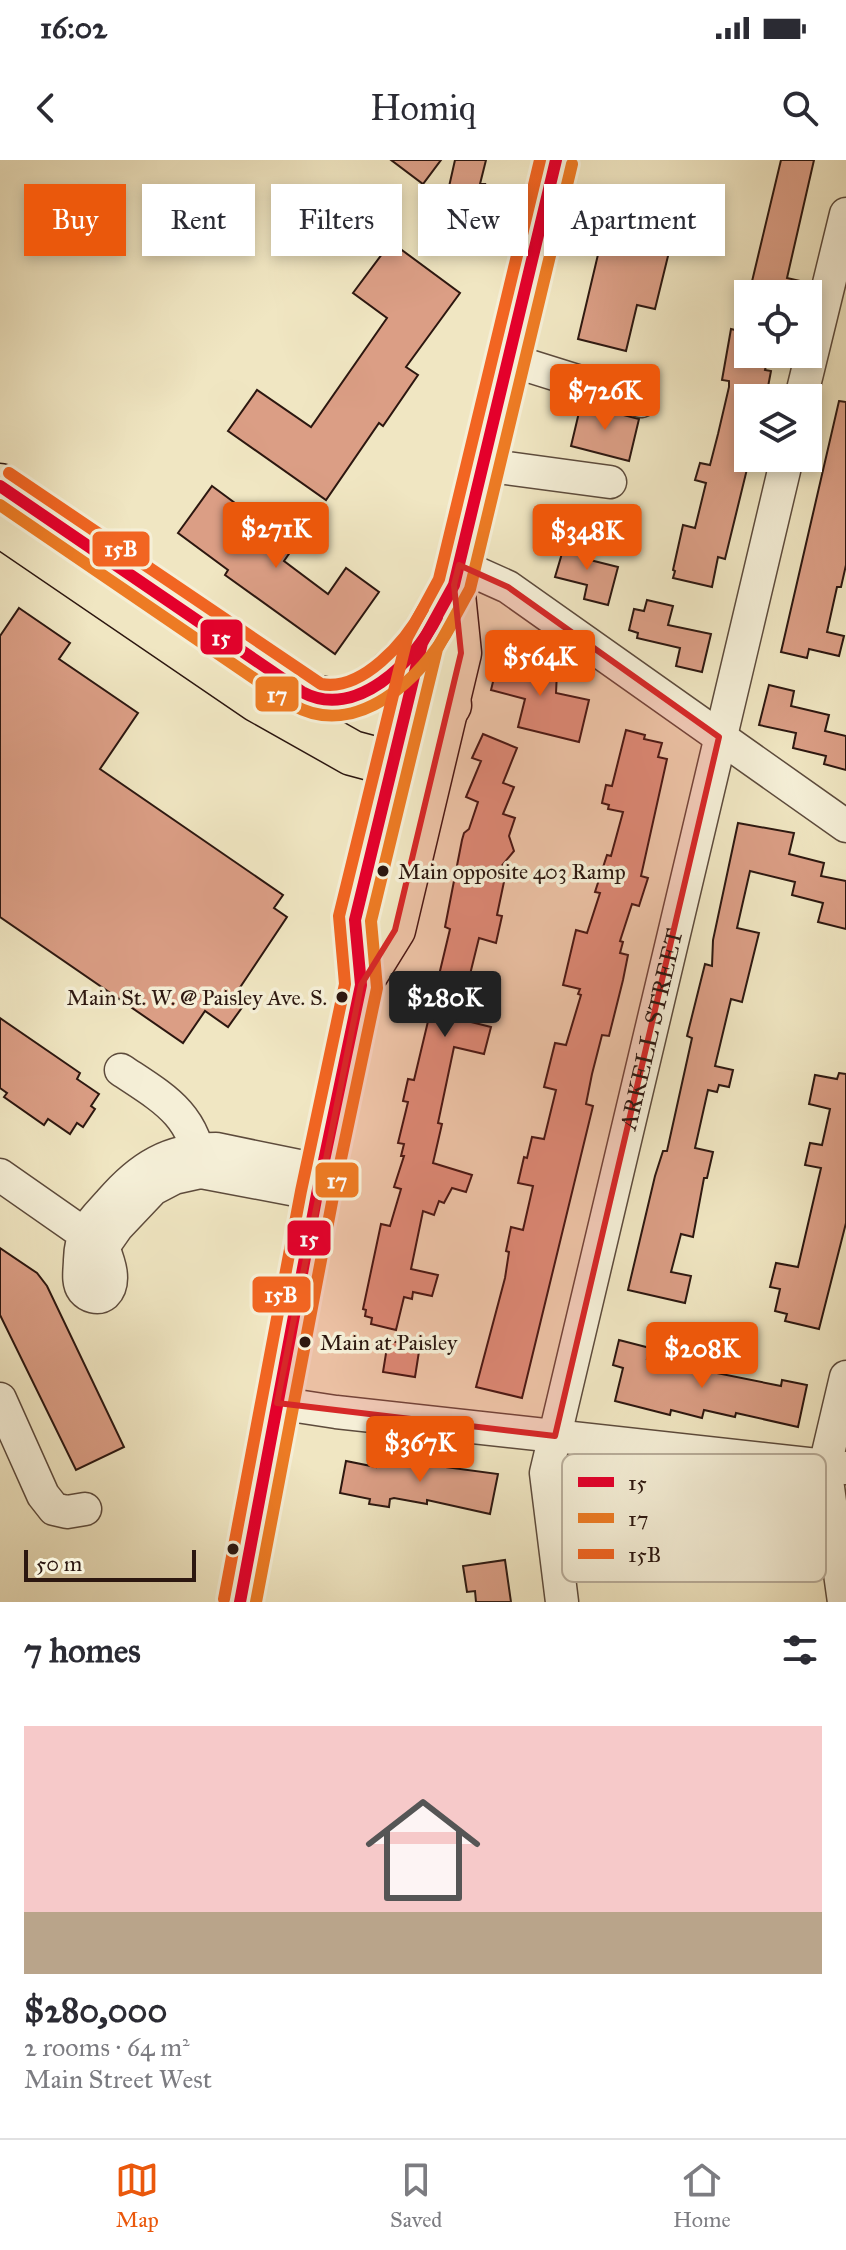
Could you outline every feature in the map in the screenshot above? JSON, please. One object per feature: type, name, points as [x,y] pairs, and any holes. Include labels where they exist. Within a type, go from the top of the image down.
[{"type":"highway","points":[[0,486],[316,699],[339,701],[361,694],[384,679],[422,643]]},
{"type":"highway","points":[[0,524],[258,700],[352,753],[393,764],[414,750],[449,705]]},
{"type":"main road","points":[[240,1602],[361,985],[355,920],[422,643],[456,575],[556,160]]},
{"type":"main road","points":[[361,985],[395,930],[449,705],[461,653],[456,575]]},
{"type":"street","points":[[804,384],[846,214]]},
{"type":"street","points":[[510,360],[641,401]]},
{"type":"street","points":[[484,465],[610,482]]},
{"type":"street","name":"ARKELL STREET","points":[[562,1602],[546,1473],[784,472]]},
{"type":"street","points":[[456,575],[508,587],[846,826]]},
{"type":"street","points":[[121,1070],[169,1103],[184,1120],[200,1161]]},
{"type":"street","points":[[0,1175],[93,1239],[131,1178],[156,1161],[200,1161],[216,1149],[320,1183]]},
{"type":"street","points":[[844,1602],[836,1467],[846,1377]]},
{"type":"street","points":[[0,1399],[43,1495],[54,1509],[67,1512],[85,1509]]},
{"type":"street","points":[[277,1403],[718,1454]]},
{"type":"highlighted area","points":[[459,565],[508,587],[719,737],[555,1436],[277,1403],[361,985],[395,930],[461,653],[454,585]]},
{"type":"building","points":[[391,160],[441,160],[423,184]]},
{"type":"building","points":[[455,160],[486,160],[480,184],[450,184]]},
{"type":"building","points":[[781,160],[814,160],[787,278],[796,280],[752,280]]},
{"type":"building","points":[[402,250],[460,293],[406,367],[418,375],[383,426],[379,423],[326,500],[228,431],[257,390],[311,427],[387,318],[353,293],[381,256],[402,256]]},
{"type":"building","points":[[598,256],[668,256],[655,309],[637,305],[626,351],[578,339]]},
{"type":"building","points":[[731,329],[734,330],[734,368],[766,368],[771,371],[769,384],[734,384],[734,472],[746,472],[725,559],[718,557],[712,587],[673,578],[673,570],[683,525],[695,528],[706,483],[695,480],[700,463],[710,465],[729,387],[729,381],[722,380]]},
{"type":"building","points":[[839,401],[846,402],[846,565],[841,587],[837,587],[827,632],[844,636],[839,656],[809,649],[807,658],[781,652]]},
{"type":"building","points":[[581,404],[639,419],[629,461],[571,446]]},
{"type":"building","points":[[212,486],[262,523],[268,515],[300,538],[284,561],[328,594],[346,568],[379,592],[335,654],[225,575],[228,570],[178,533]]},
{"type":"building","points":[[566,540],[590,545],[586,559],[618,567],[608,605],[584,599],[587,585],[555,577]]},
{"type":"building","points":[[647,600],[673,606],[668,625],[711,634],[702,672],[676,666],[680,648],[637,638],[638,633],[629,630],[634,609],[644,611]]},
{"type":"building","points":[[19,608],[70,643],[59,659],[138,713],[100,769],[283,895],[274,908],[287,917],[235,995],[246,1002],[228,1027],[205,1011],[183,1043],[0,917],[0,636]]},
{"type":"building","points":[[501,649],[526,655],[524,663],[557,672],[556,693],[589,700],[579,742],[518,727],[525,699],[491,690]]},
{"type":"building","points":[[769,685],[794,691],[791,706],[829,715],[825,731],[846,736],[846,770],[824,764],[826,756],[793,748],[796,733],[759,725]]},
{"type":"building","points":[[626,730],[662,743],[658,757],[667,759],[641,876],[648,878],[639,906],[632,904],[620,941],[623,942],[620,953],[628,955],[623,980],[609,1036],[602,1035],[592,1074],[586,1104],[593,1106],[522,1398],[476,1387],[505,1278],[511,1227],[523,1230],[533,1186],[518,1183],[524,1157],[527,1158],[532,1137],[544,1139],[556,1090],[544,1087],[555,1043],[566,1045],[581,995],[578,994],[580,989],[563,985],[576,930],[587,933],[600,893],[595,892],[607,855],[611,856],[623,812],[608,809],[609,805],[602,803],[606,785],[612,786]]},
{"type":"building","points":[[483,734],[517,748],[503,783],[514,787],[503,814],[515,818],[509,836],[514,851],[494,875],[505,877],[497,915],[502,916],[496,943],[479,938],[459,1019],[491,1027],[484,1054],[454,1047],[433,1163],[472,1175],[466,1192],[452,1188],[444,1203],[439,1201],[434,1215],[423,1211],[411,1269],[438,1275],[432,1296],[413,1292],[412,1299],[404,1297],[396,1330],[371,1324],[372,1318],[365,1316],[366,1310],[363,1309],[381,1224],[390,1226],[401,1189],[394,1187],[404,1156],[401,1156],[404,1144],[398,1143],[408,1102],[403,1101],[408,1079],[414,1080],[450,929],[445,927],[462,840],[478,802],[466,797],[481,761],[472,758]]},
{"type":"building","points":[[738,823],[794,833],[789,854],[824,863],[821,876],[846,881],[846,929],[818,922],[823,903],[792,895],[795,882],[750,871],[737,928],[759,933],[742,1002],[731,999],[715,1066],[733,1070],[729,1087],[719,1085],[717,1092],[708,1090],[695,1148],[713,1152],[707,1178],[704,1178],[693,1237],[681,1234],[671,1272],[691,1276],[685,1303],[628,1290],[655,1176],[663,1151],[667,1151],[692,1038],[687,1036],[705,964],[712,966],[713,940]]},
{"type":"building","points":[[0,1018],[80,1073],[77,1079],[99,1094],[91,1106],[95,1109],[83,1127],[77,1123],[70,1134],[48,1119],[44,1125],[4,1097],[7,1093],[0,1088]]},
{"type":"building","points":[[839,1073],[846,1074],[846,1223],[819,1329],[785,1321],[787,1314],[775,1311],[780,1289],[770,1287],[776,1263],[798,1267],[821,1168],[805,1165],[810,1143],[822,1145],[830,1109],[809,1104],[815,1075],[837,1079]]},
{"type":"building","points":[[0,1248],[37,1273],[47,1286],[124,1447],[76,1470],[0,1315]]},
{"type":"building","points":[[619,1340],[650,1348],[647,1359],[781,1386],[782,1380],[807,1385],[798,1427],[736,1413],[735,1417],[704,1410],[702,1418],[671,1410],[670,1415],[615,1401],[623,1368],[613,1365]]},
{"type":"building","points":[[388,1341],[420,1345],[415,1377],[383,1372]]},
{"type":"building","points":[[378,1458],[498,1474],[490,1514],[427,1500],[427,1504],[394,1498],[390,1499],[389,1507],[369,1504],[370,1499],[340,1493],[346,1461],[376,1467]]},
{"type":"building","points":[[505,1560],[511,1602],[476,1602],[475,1591],[467,1592],[463,1566]]},
{"type":"transit line","name":"15B","points":[[224,1599],[301,1191],[345,984],[339,916],[407,638],[439,579],[540,160]]},
{"type":"transit line","name":"15","points":[[240,1602],[317,1194],[361,985],[355,920],[422,643],[454,585],[556,160]]},
{"type":"transit line","name":"17","points":[[256,1602],[333,1197],[377,988],[371,921],[437,649],[470,589],[572,164]]},
{"type":"transit line","name":"15B","points":[[9,473],[321,684],[352,680],[381,662],[406,635],[423,609]]},
{"type":"transit line","name":"15","points":[[0,486],[302,692],[322,699],[343,699],[381,682],[414,652],[437,617]]},
{"type":"transit line","name":"17","points":[[0,505],[293,705],[317,714],[340,715],[363,709],[385,698],[423,665],[451,625]]},
{"type":"place","name":"Main opposite 403 Ramp","points":[[383,871]]},
{"type":"place","name":"Main St. W. @ Paisley Ave. S.","points":[[342,997]]},
{"type":"place","name":"Main at Paisley","points":[[305,1342]]}]
